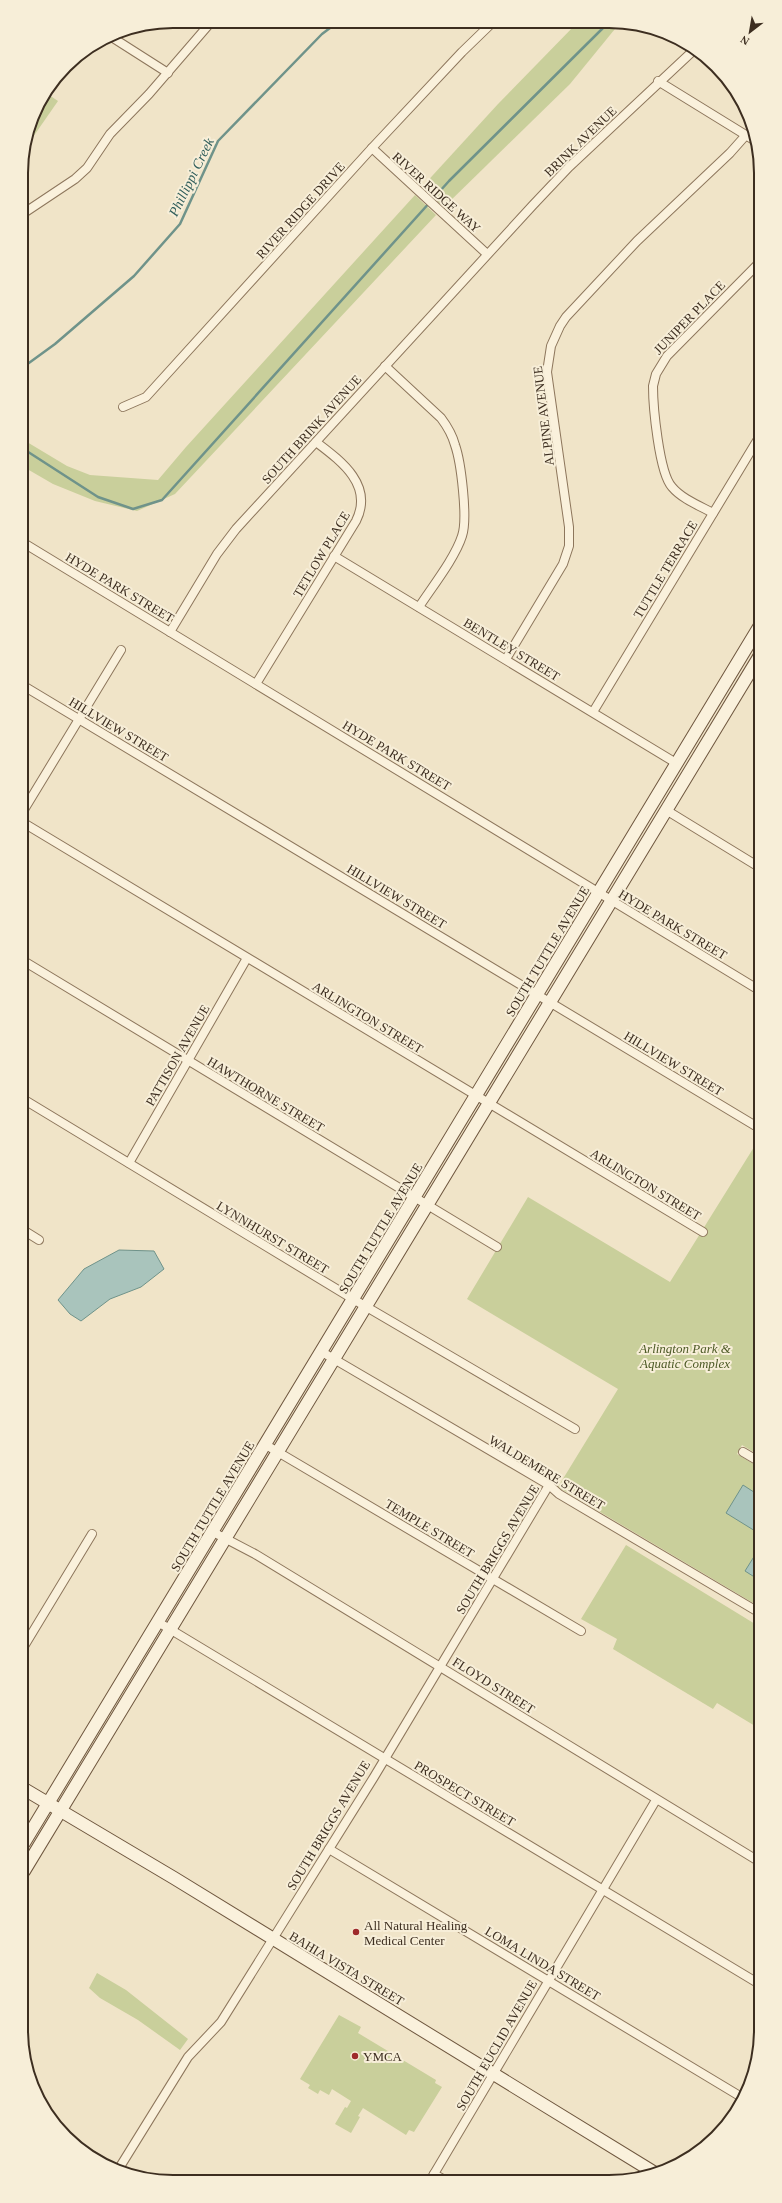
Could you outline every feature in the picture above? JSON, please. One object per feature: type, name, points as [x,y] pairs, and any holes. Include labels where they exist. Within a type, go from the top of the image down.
[{"type":"main road","name":"SOUTH TUTTLE AVENUE","points":[[28,1837],[754,635]]},
{"type":"main road","points":[[28,1864],[754,665]]},
{"type":"main road","name":"BAHIA VISTA STREET","points":[[28,1790],[649,2169]]},
{"type":"street","points":[[28,210],[82,173],[92,162],[110,134],[168,73],[206,28]]},
{"type":"street","name":"RIVER RIDGE DRIVE","points":[[123,407],[146,398],[372,148],[462,52],[487,28]]},
{"type":"street","points":[[116,40],[168,73]]},
{"type":"street","name":"BRINK AVENUE","points":[[486,254],[569,167],[690,53]]},
{"type":"street","points":[[658,82],[749,137]]},
{"type":"street","name":"ALPINE AVENUE","points":[[506,659],[560,570],[569,546],[569,527],[548,372],[549,353],[554,337],[566,317],[637,241],[746,135]]},
{"type":"street","name":"RIVER RIDGE WAY","points":[[372,148],[486,254]]},
{"type":"street","name":"SOUTH BRINK AVENUE","points":[[170,632],[226,541],[486,254]]},
{"type":"street","name":"JUNIPER PLACE","points":[[713,513],[680,495],[668,482],[663,468],[653,386],[656,374],[667,356],[754,268]]},
{"type":"street","points":[[385,366],[441,418],[452,436],[457,454],[465,512],[462,536],[419,607]]},
{"type":"street","name":"TETLOW PLACE","points":[[256,684],[358,516],[361,508],[361,493],[356,479],[351,472],[316,442]]},
{"type":"street","name":"TUTTLE TERRACE","points":[[592,712],[754,446]]},
{"type":"street","name":"HYDE PARK STREET","points":[[28,546],[754,987]]},
{"type":"street","name":"BENTLEY STREET","points":[[334,556],[676,763]]},
{"type":"street","points":[[28,803],[121,650]]},
{"type":"street","name":"HILLVIEW STREET","points":[[28,689],[754,1125]]},
{"type":"street","points":[[666,810],[754,864]]},
{"type":"street","name":"ARLINGTON STREET","points":[[28,826],[489,1105],[703,1232]]},
{"type":"street","name":"PATTISON AVENUE","points":[[129,1163],[247,958]]},
{"type":"street","name":"HAWTHORNE STREET","points":[[28,964],[497,1248]]},
{"type":"street","name":"LYNNHURST STREET","points":[[28,1102],[366,1306],[575,1429]]},
{"type":"street","points":[[28,1233],[39,1240]]},
{"type":"street","name":"WALDEMERE STREET","points":[[322,1352],[549,1485],[559,1494],[754,1609]]},
{"type":"street","name":"TEMPLE STREET","points":[[266,1445],[581,1631]]},
{"type":"street","points":[[743,1452],[754,1458]]},
{"type":"street","name":"SOUTH BRIGGS AVENUE","points":[[121,2165],[188,2058],[221,2022],[329,1849],[549,1485]]},
{"type":"street","name":"FLOYD STREET","points":[[213,1532],[440,1666],[656,1800],[754,1858]]},
{"type":"street","points":[[28,1640],[92,1534]]},
{"type":"street","name":"PROSPECT STREET","points":[[158,1622],[754,1981]]},
{"type":"street","name":"SOUTH EUCLID AVENUE","points":[[434,2175],[656,1800]]},
{"type":"street","name":"LOMA LINDA STREET","points":[[329,1849],[738,2095]]},
{"type":"green space","points":[[572,28],[616,28],[570,84],[444,207],[422,187],[498,104]]},
{"type":"green space","points":[[50,96],[58,101],[33,137],[39,118]]},
{"type":"green space","points":[[415,195],[436,215],[175,494],[137,511],[95,501],[53,484],[28,469],[28,443],[67,466],[90,475],[158,480],[186,447]]},
{"type":"green space","name":"Arlington Park & Aquatic Complex","points":[[754,1147],[754,1452],[742,1445],[737,1454],[754,1464],[754,1603],[558,1487],[618,1389],[467,1299],[528,1197],[670,1282]]},
{"type":"green space","points":[[626,1545],[754,1623],[754,1725],[717,1703],[713,1709],[613,1649],[617,1639],[581,1619]]},
{"type":"green space","points":[[97,1973],[126,1990],[188,2039],[180,2050],[138,2020],[100,1998],[89,1988]]},
{"type":"green space","name":"YMCA","points":[[339,2015],[361,2027],[358,2033],[436,2080],[435,2083],[442,2087],[414,2132],[409,2130],[406,2135],[363,2108],[351,2133],[335,2124],[345,2107],[347,2108],[351,2101],[332,2089],[329,2095],[320,2090],[318,2094],[308,2088],[310,2085],[300,2079]]},
{"type":"water","points":[[119,1250],[154,1251],[164,1269],[141,1287],[110,1299],[81,1321],[70,1314],[58,1300],[84,1269]]},
{"type":"water","points":[[743,1485],[754,1492],[754,1530],[726,1513]]},
{"type":"water","points":[[754,1557],[754,1577],[745,1571]]},
{"type":"waterway","name":"Phillippi Creek","points":[[28,364],[55,344],[134,276],[180,224],[218,141],[322,34],[330,28]]},
{"type":"waterway","points":[[28,452],[98,497],[133,509],[162,500],[449,181],[603,28]]},
{"type":"place","name":"All Natural Healing Medical Center","points":[[356,1932]]},
{"type":"place","name":"YMCA","points":[[355,2056]]}]
